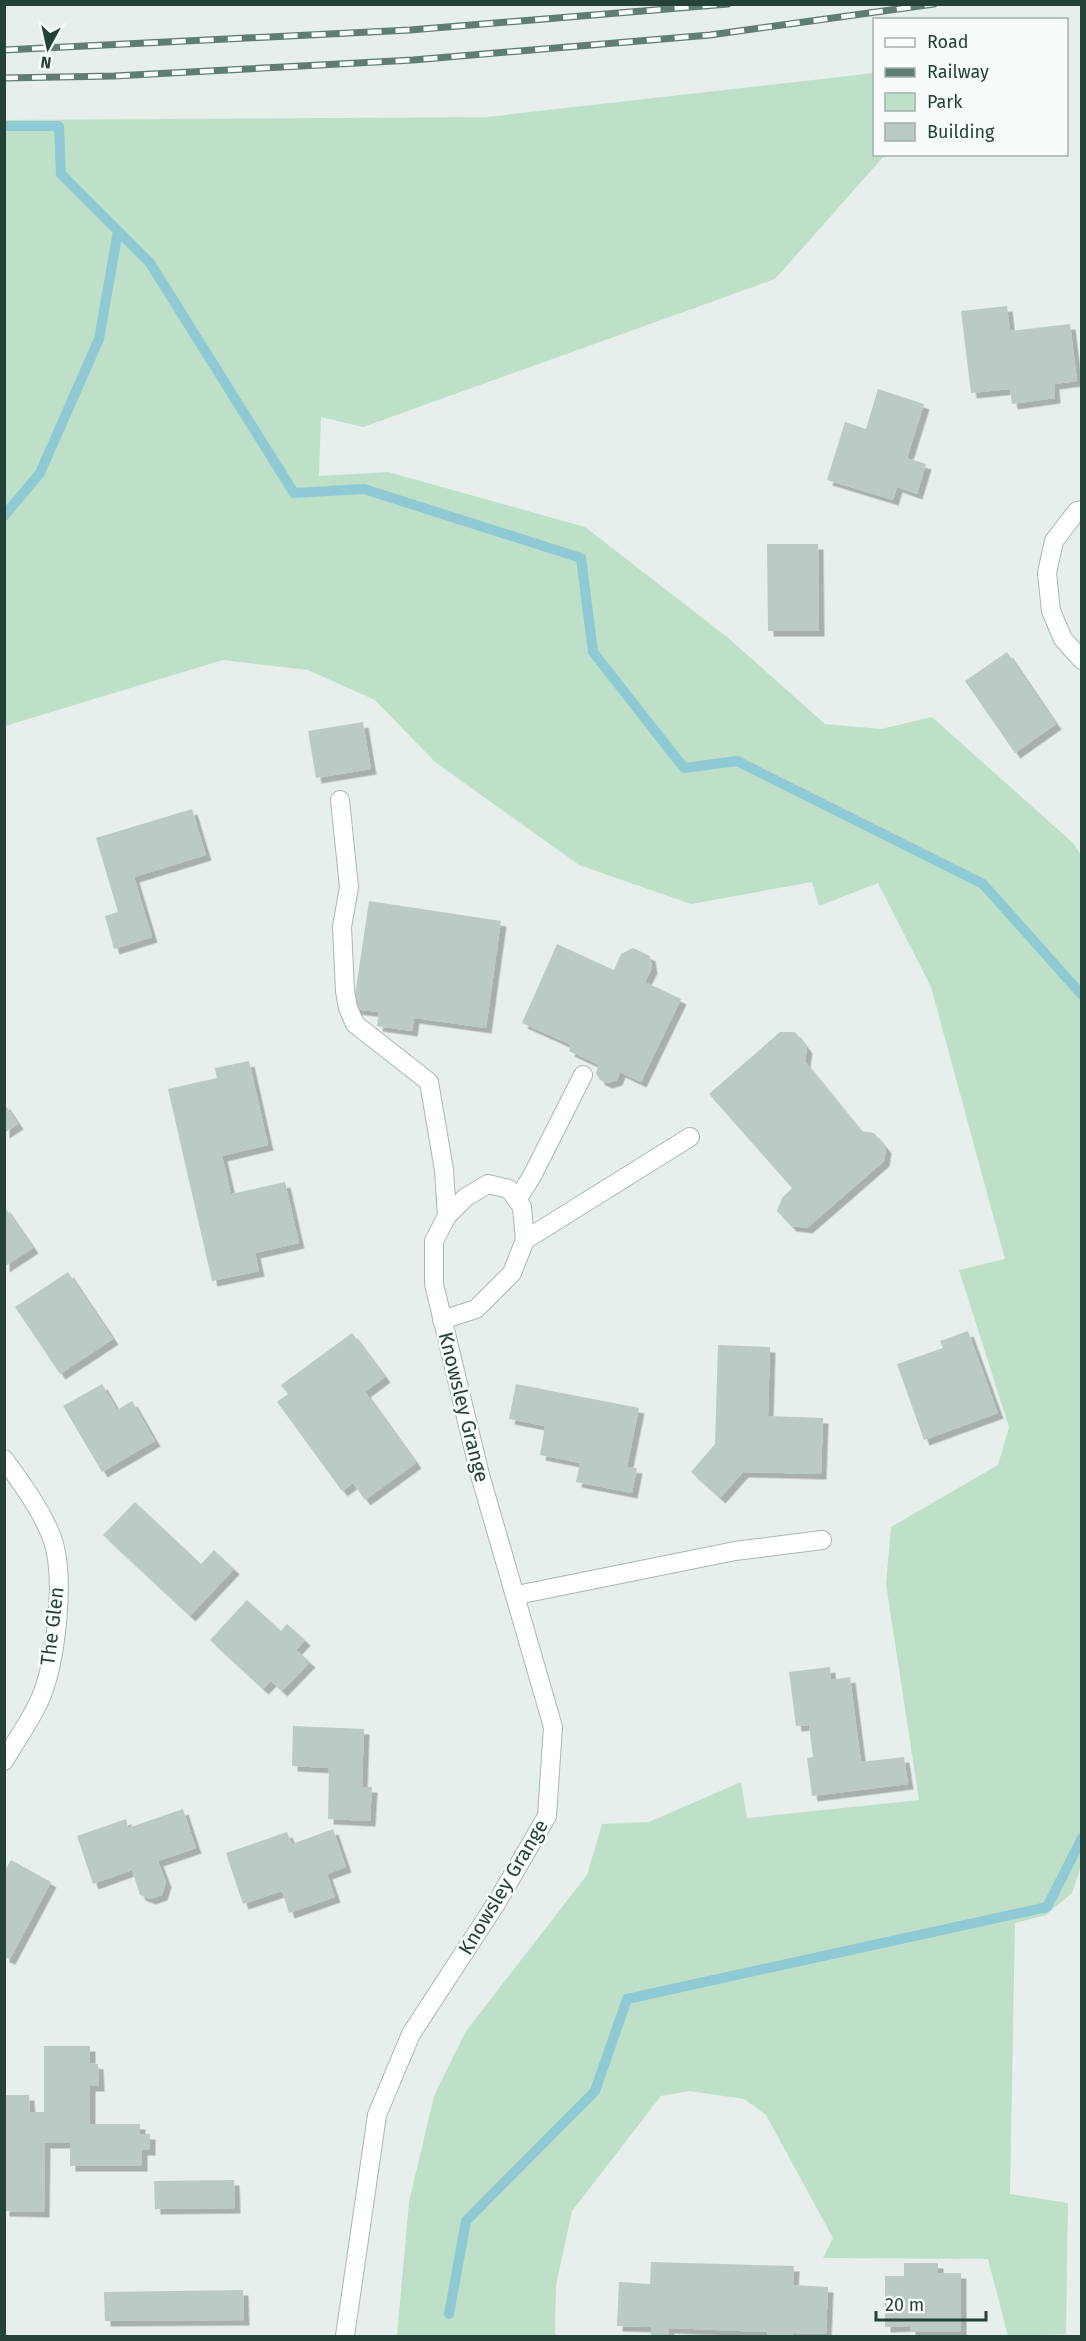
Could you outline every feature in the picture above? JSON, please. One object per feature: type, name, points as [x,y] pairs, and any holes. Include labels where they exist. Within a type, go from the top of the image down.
[{"type":"street","points":[[1082,510],[1077,511],[1054,541],[1047,573],[1055,620],[1063,639],[1082,660]]},
{"type":"street","points":[[340,800],[349,887],[342,927],[348,1008],[355,1024],[429,1082],[444,1170],[447,1216]]},
{"type":"street","points":[[517,1200],[532,1176],[583,1075]]},
{"type":"street","points":[[525,1240],[690,1137]]},
{"type":"street","name":"Knowsley Grange","points":[[345,2337],[377,2115],[411,2034],[497,1902],[547,1816],[553,1727],[517,1595],[480,1475],[442,1320],[434,1284],[434,1241],[447,1216],[466,1197],[488,1185],[509,1189],[522,1207],[525,1240],[512,1273],[476,1309],[442,1320]]},
{"type":"street","name":"The Glen","points":[[4,1459],[30,1495],[53,1539],[60,1586],[54,1641],[41,1696],[4,1761]]},
{"type":"street","points":[[517,1595],[735,1551],[822,1540]]},
{"type":"green space","points":[[873,73],[873,156],[884,156],[775,279],[363,427],[321,417],[319,476],[388,472],[585,527],[727,637],[825,724],[881,729],[932,717],[1073,843],[1081,855],[1081,1866],[1072,1893],[1046,1915],[1015,1923],[1010,2194],[1068,2203],[1066,2334],[1008,2336],[988,2259],[823,2258],[833,2238],[766,2115],[744,2099],[689,2091],[661,2096],[572,2211],[556,2285],[555,2336],[397,2336],[409,2202],[434,2096],[466,2031],[587,1875],[602,1824],[649,1822],[741,1782],[747,1818],[919,1800],[886,1584],[891,1527],[998,1465],[1009,1427],[959,1270],[1005,1259],[931,987],[878,883],[819,906],[812,882],[691,904],[579,865],[435,762],[375,700],[308,670],[223,660],[5,726],[5,120],[487,117]]},
{"type":"building","points":[[1007,306],[1010,331],[1070,324],[1077,381],[1054,384],[1055,398],[1012,404],[1010,389],[971,393],[961,311]]},
{"type":"building","points":[[878,389],[924,404],[907,458],[926,464],[917,494],[897,487],[893,500],[827,480],[845,422],[866,429]]},
{"type":"building","points":[[767,544],[818,544],[819,631],[768,631]]},
{"type":"building","points":[[1007,652],[1056,724],[1015,753],[965,681]]},
{"type":"building","points":[[363,722],[371,769],[316,778],[308,731]]},
{"type":"building","points":[[192,809],[206,855],[134,877],[152,937],[114,949],[105,916],[118,912],[96,838]]},
{"type":"building","points":[[369,901],[501,921],[486,1028],[414,1018],[412,1031],[377,1026],[379,1012],[353,1009]]},
{"type":"building","points":[[557,944],[614,970],[621,954],[633,948],[650,956],[652,968],[645,982],[681,999],[641,1082],[620,1072],[617,1080],[607,1083],[600,1080],[596,1073],[599,1065],[569,1051],[571,1045],[522,1023]]},
{"type":"building","points":[[780,1032],[795,1032],[807,1048],[805,1062],[861,1131],[874,1133],[886,1148],[884,1161],[807,1228],[791,1226],[777,1211],[782,1198],[792,1188],[709,1094]]},
{"type":"building","points":[[249,1061],[268,1145],[222,1156],[231,1194],[285,1182],[299,1243],[255,1253],[259,1271],[212,1281],[168,1089],[217,1078],[215,1068]]},
{"type":"building","points":[[4,1103],[18,1124],[4,1133]]},
{"type":"building","points":[[4,1206],[33,1248],[4,1267]]},
{"type":"building","points":[[68,1272],[113,1339],[60,1374],[15,1307]]},
{"type":"building","points":[[968,1331],[998,1413],[924,1440],[897,1364],[943,1348],[940,1341]]},
{"type":"building","points":[[352,1333],[385,1377],[365,1392],[416,1463],[365,1500],[353,1483],[342,1491],[277,1402],[288,1394],[281,1385]]},
{"type":"building","points":[[718,1345],[770,1347],[768,1416],[823,1418],[821,1474],[743,1472],[720,1498],[691,1472],[715,1444]]},
{"type":"building","points":[[102,1384],[117,1410],[132,1401],[155,1441],[102,1472],[63,1406]]},
{"type":"building","points":[[516,1384],[639,1408],[627,1467],[637,1468],[632,1493],[576,1482],[580,1463],[540,1455],[545,1426],[509,1419]]},
{"type":"building","points":[[135,1502],[201,1564],[214,1550],[234,1569],[190,1616],[103,1535]]},
{"type":"building","points":[[247,1600],[281,1631],[287,1624],[305,1640],[296,1650],[310,1662],[282,1691],[271,1681],[263,1689],[210,1640]]},
{"type":"building","points":[[830,1667],[831,1680],[850,1677],[861,1762],[904,1757],[908,1784],[812,1796],[807,1758],[813,1757],[809,1725],[796,1726],[789,1672]]},
{"type":"building","points":[[293,1726],[364,1729],[362,1787],[372,1787],[370,1821],[328,1819],[329,1768],[292,1766]]},
{"type":"building","points":[[183,1809],[196,1848],[158,1861],[166,1882],[162,1895],[150,1899],[140,1895],[132,1870],[93,1884],[77,1836],[126,1819],[128,1828]]},
{"type":"building","points":[[333,1829],[346,1867],[327,1874],[335,1897],[289,1913],[282,1891],[243,1904],[226,1853],[287,1832],[292,1844]]},
{"type":"building","points":[[11,1860],[51,1882],[10,1959],[4,1957],[4,1872]]},
{"type":"building","points":[[44,2046],[90,2046],[90,2063],[98,2064],[99,2086],[90,2086],[90,2124],[140,2124],[140,2134],[150,2134],[150,2150],[142,2150],[142,2166],[70,2166],[70,2143],[45,2143],[44,2212],[4,2211],[4,2095],[29,2095],[30,2112],[44,2112]]},
{"type":"building","points":[[234,2180],[235,2208],[155,2209],[154,2181]]},
{"type":"building","points":[[651,2262],[794,2266],[793,2285],[828,2287],[826,2334],[793,2333],[793,2336],[767,2336],[767,2332],[669,2328],[669,2336],[651,2335],[651,2327],[617,2326],[619,2282],[650,2284]]},
{"type":"building","points":[[904,2263],[938,2263],[938,2273],[961,2273],[961,2332],[910,2332],[910,2326],[885,2327],[885,2276],[904,2276]]},
{"type":"building","points":[[243,2290],[244,2320],[105,2321],[104,2292]]},
{"type":"waterway","points":[[4,126],[59,126],[61,174],[150,263],[294,493],[364,489],[581,558],[593,652],[684,768],[737,761],[983,884],[1082,995]]},
{"type":"waterway","points":[[4,516],[40,473],[99,339],[118,231]]},
{"type":"waterway","points":[[449,2314],[466,2221],[595,2091],[627,1999],[1047,1907],[1082,1838]]},
{"type":"railway","points":[[4,50],[410,30],[728,4]]},
{"type":"railway","points":[[4,78],[114,76],[413,60],[710,35],[934,4]]}]
